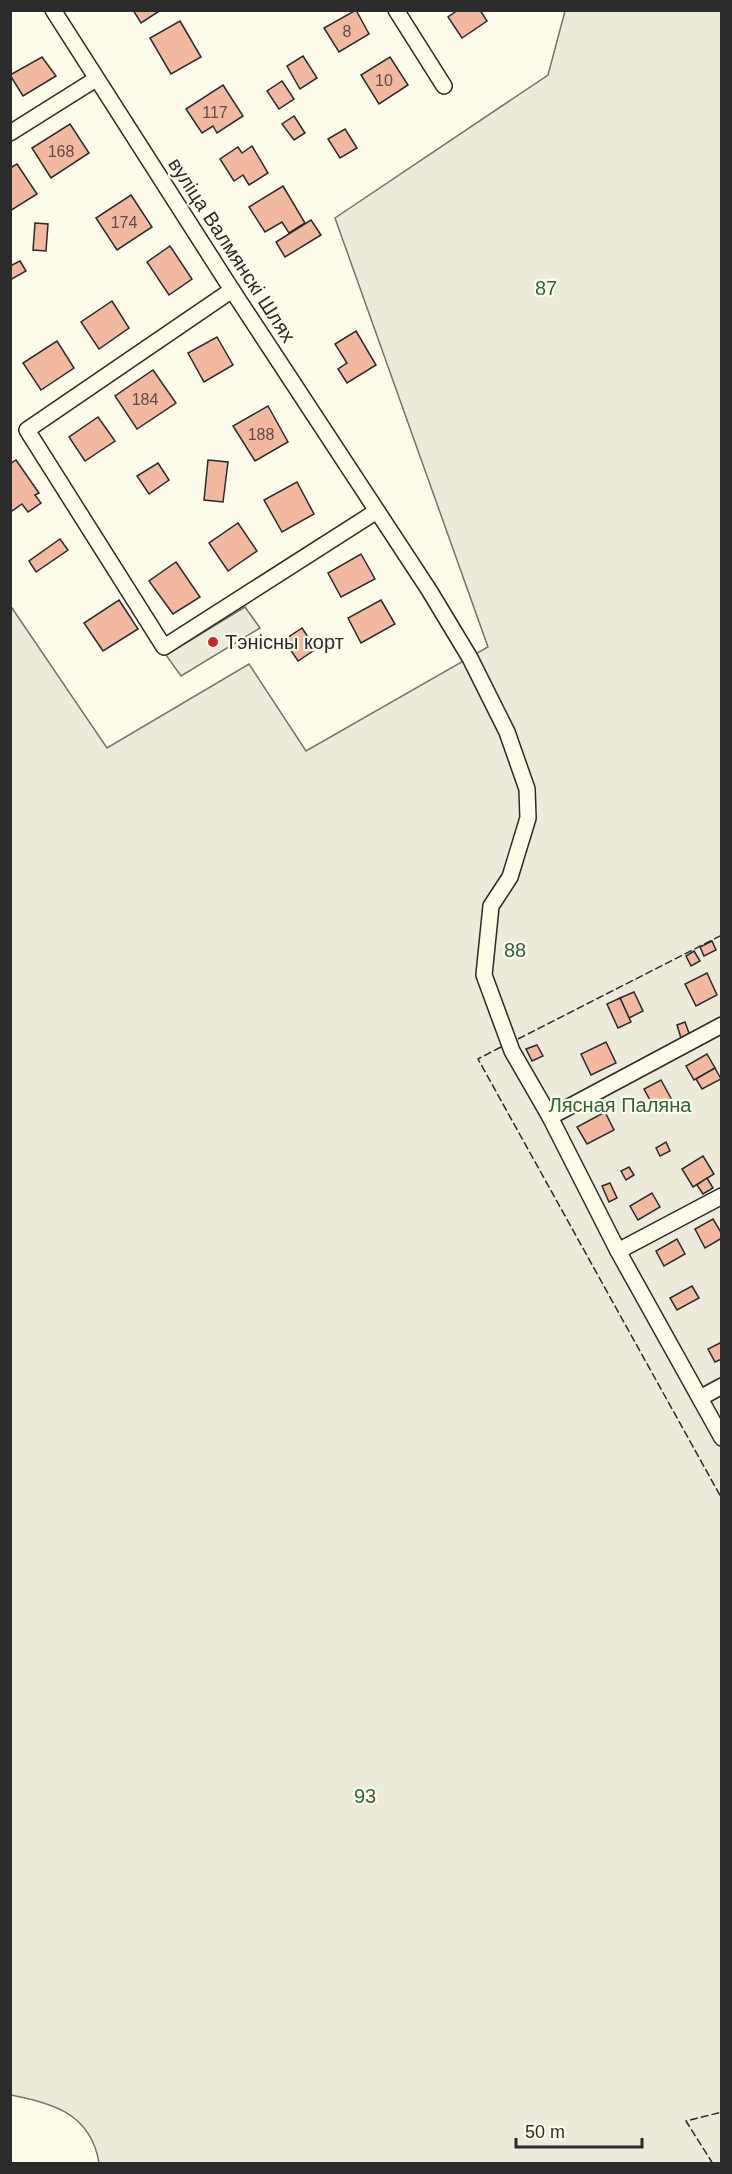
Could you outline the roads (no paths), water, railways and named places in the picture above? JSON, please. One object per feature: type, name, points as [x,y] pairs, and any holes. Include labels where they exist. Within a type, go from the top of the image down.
[{"type":"street","name":"вуліца Валмянскі Шлях","points":[[53,10],[232,290],[429,590],[470,658],[507,732],[527,789],[528,818],[510,877],[491,906],[484,975],[512,1051],[550,1117],[618,1251],[722,1438]]},
{"type":"street","points":[[396,10],[444,86]]},
{"type":"street","points":[[10,134],[96,79]]},
{"type":"street","points":[[232,290],[27,430],[164,647],[377,511]]},
{"type":"street","points":[[550,1117],[722,1025]]},
{"type":"street","points":[[618,1251],[722,1196]]},
{"type":"street","points":[[700,1398],[722,1386]]},
{"type":"place","name":"Тэнісны корт","points":[[213,642]]},
{"type":"park label","name":"87","points":[[546,288]]},
{"type":"park label","name":"88","points":[[515,950]]},
{"type":"park label","name":"Лясная Паляна","points":[[620,1105]]},
{"type":"park label","name":"93","points":[[365,1796]]}]
